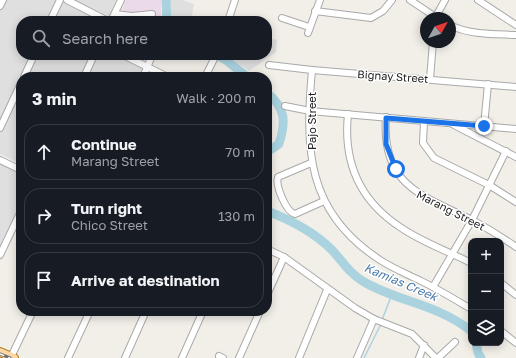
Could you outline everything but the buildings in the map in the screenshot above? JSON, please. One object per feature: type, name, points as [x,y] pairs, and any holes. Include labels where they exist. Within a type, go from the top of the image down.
[{"type":"main road","points":[[0,352],[12,358]]},
{"type":"street","points":[[0,6],[3,0]]},
{"type":"street","points":[[52,16],[60,0]]},
{"type":"street","points":[[67,0],[98,16]]},
{"type":"street","points":[[121,0],[115,14],[132,16],[152,14]]},
{"type":"street","points":[[230,16],[235,0]]},
{"type":"street","points":[[282,18],[308,30],[320,0]]},
{"type":"street","points":[[315,11],[371,18],[383,12],[392,0]]},
{"type":"street","points":[[410,0],[427,12]]},
{"type":"street","points":[[438,12],[445,0]]},
{"type":"street","points":[[478,0],[516,25]]},
{"type":"street","points":[[456,29],[470,32],[516,36]]},
{"type":"street","points":[[430,79],[433,48]]},
{"type":"street","points":[[26,72],[32,60]]},
{"type":"street","points":[[86,72],[92,60]]},
{"type":"street","points":[[133,60],[158,72]]},
{"type":"street","points":[[145,72],[150,60]]},
{"type":"street","points":[[208,72],[214,60]]},
{"type":"street","name":"Bignay Street","points":[[269,64],[312,70],[516,87]]},
{"type":"street","name":"Pajo Street","points":[[312,70],[308,134],[311,163],[324,201],[337,220],[354,240],[380,260],[433,287],[468,307]]},
{"type":"street","points":[[484,126],[488,84]]},
{"type":"street","points":[[0,128],[16,94]]},
{"type":"street","points":[[286,106],[310,111],[516,128]]},
{"type":"street","points":[[348,114],[346,134],[347,151],[358,181],[370,201],[383,215],[401,228],[468,261]]},
{"type":"street","name":"Marang Street","points":[[386,118],[386,144],[390,157],[402,179],[413,190],[431,201],[496,233],[516,247]]},
{"type":"street","points":[[424,121],[423,143],[434,158],[489,185],[516,202]]},
{"type":"street","points":[[450,123],[516,157]]},
{"type":"street","points":[[433,287],[472,220],[506,151]]},
{"type":"street","points":[[0,160],[16,168]]},
{"type":"street","points":[[311,163],[278,177],[277,182],[281,195],[292,213],[295,214],[324,201]]},
{"type":"street","points":[[0,256],[16,222]]},
{"type":"street","points":[[272,251],[284,257],[327,290],[374,319],[412,334],[437,358],[455,342]]},
{"type":"street","points":[[272,284],[284,257]]},
{"type":"street","points":[[504,285],[516,295]]},
{"type":"street","points":[[299,358],[327,290]]},
{"type":"street","points":[[12,358],[31,316]]},
{"type":"street","points":[[68,358],[88,316]]},
{"type":"street","points":[[125,358],[144,316]]},
{"type":"street","points":[[182,358],[201,316]]},
{"type":"street","points":[[239,358],[258,316]]},
{"type":"street","points":[[357,358],[374,319]]},
{"type":"street","points":[[504,333],[516,343]]},
{"type":"street","points":[[419,358],[424,345]]},
{"type":"shaded area","points":[[4,0],[57,0],[49,16],[16,16],[16,60],[29,60],[23,72],[16,72],[16,87],[0,121],[0,10]]},
{"type":"shaded area","points":[[73,0],[116,0],[109,16]]},
{"type":"shaded area","points":[[126,0],[161,0],[161,16],[119,16]]},
{"type":"shaded area","points":[[167,0],[183,0],[194,4],[192,16],[168,16],[166,7]]},
{"type":"shaded area","points":[[60,1],[91,16],[53,16]]},
{"type":"shaded area","points":[[272,39],[277,40],[276,52],[272,55]]},
{"type":"shaded area","points":[[34,60],[88,60],[82,72],[28,72]]},
{"type":"shaded area","points":[[94,60],[127,60],[144,69],[142,72],[88,72]]},
{"type":"shaded area","points":[[233,60],[265,60],[249,71]]},
{"type":"shaded area","points":[[16,99],[16,162],[0,154],[0,134]]},
{"type":"shaded area","points":[[0,163],[16,171],[16,217],[0,251]]},
{"type":"waterway","name":"Kamias Creek","points":[[166,0],[167,16]]},
{"type":"waterway","name":"Kamias Creek","points":[[226,60],[241,72]]},
{"type":"waterway","name":"Kamias Creek","points":[[272,98],[278,104],[283,116],[283,129],[279,144],[272,149]]},
{"type":"waterway","name":"Kamias Creek","points":[[272,213],[285,218],[318,238],[332,250],[350,271],[364,282],[377,289],[445,315],[468,329]]},
{"type":"waterway","points":[[382,320],[392,294]]},
{"type":"waterway","points":[[364,358],[381,324]]},
{"type":"waterway","name":"Kamias Creek","points":[[477,346],[481,358]]},
{"type":"railway","points":[[0,354],[10,358]]},
{"type":"route","points":[[396,169],[386,144],[386,118],[484,126]]}]
